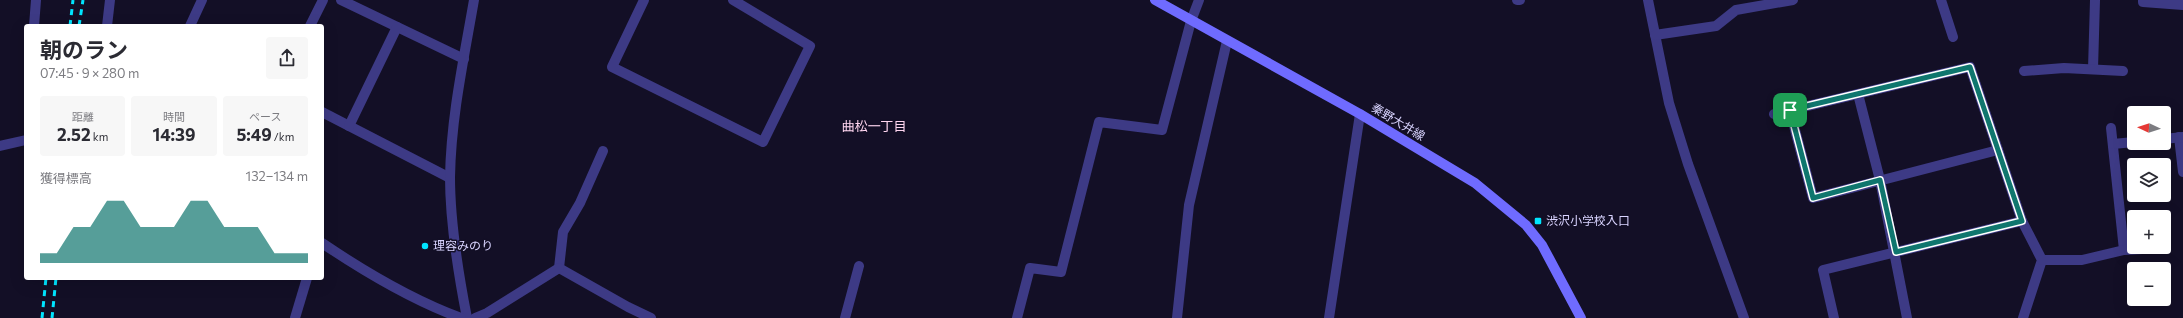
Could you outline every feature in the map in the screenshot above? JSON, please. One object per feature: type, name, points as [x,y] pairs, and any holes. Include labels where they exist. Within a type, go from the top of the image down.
[{"type":"main road","name":"秦野大井線","points":[[1155,0],[1360,114],[1475,183],[1526,225],[1542,245],[1581,318]]},
{"type":"street","points":[[34,24],[36,0]]},
{"type":"street","points":[[107,24],[110,0]]},
{"type":"street","points":[[191,24],[202,0]]},
{"type":"street","points":[[311,24],[323,0]]},
{"type":"street","points":[[341,0],[464,59]]},
{"type":"street","points":[[467,318],[456,262],[450,178],[453,124],[474,0]]},
{"type":"street","points":[[644,0],[612,67],[763,142],[810,46],[733,0]]},
{"type":"street","points":[[1017,318],[1030,268],[1061,272],[1099,122],[1162,130],[1191,21],[1199,0]]},
{"type":"street","points":[[1648,0],[1669,103],[1684,151],[1744,318]]},
{"type":"street","points":[[1655,35],[1716,26],[1736,10],[1793,0]]},
{"type":"street","points":[[1941,0],[1953,37]]},
{"type":"street","points":[[2093,69],[2095,0]]},
{"type":"street","points":[[2143,0],[2143,2],[2183,5]]},
{"type":"street","points":[[349,126],[397,27]]},
{"type":"street","points":[[1177,318],[1189,205],[1227,41]]},
{"type":"street","points":[[1774,114],[1970,67],[2022,221],[2042,260],[2022,318]]},
{"type":"street","points":[[2024,71],[2043,68],[2123,71]]},
{"type":"street","points":[[1858,94],[1880,180],[1896,252],[1907,318]]},
{"type":"street","points":[[1790,110],[1813,198],[1998,150]]},
{"type":"street","points":[[324,113],[450,178]]},
{"type":"street","points":[[1329,318],[1360,114]]},
{"type":"street","points":[[2111,128],[2124,250]]},
{"type":"street","points":[[2171,138],[2181,137],[2183,172]]},
{"type":"street","points":[[0,146],[24,140]]},
{"type":"street","points":[[2113,144],[2127,143]]},
{"type":"street","points":[[559,268],[563,232],[580,203],[603,151]]},
{"type":"street","points":[[1834,318],[1823,270],[2022,221]]},
{"type":"street","points":[[324,244],[356,265],[441,311],[461,318]]},
{"type":"street","points":[[2042,260],[2082,260],[2127,250]]},
{"type":"street","points":[[845,318],[859,266]]},
{"type":"street","points":[[475,318],[487,313],[559,268]]},
{"type":"street","points":[[559,268],[628,307],[651,318]]},
{"type":"street","points":[[295,318],[306,280]]},
{"type":"railway","points":[[70,24],[73,0]]},
{"type":"railway","points":[[79,24],[83,0]]},
{"type":"railway","points":[[42,318],[46,280]]},
{"type":"railway","points":[[52,318],[56,280]]},
{"type":"place","name":"渋沢小学校入口","points":[[1538,221]]},
{"type":"place","name":"理容みのり","points":[[425,246]]},
{"type":"district","name":"曲松一丁目","points":[[874,126]]},
{"type":"route","points":[[1970,67],[2020,210],[2022,221],[1896,252],[1880,180],[1813,198],[1790,110],[1970,67]]}]
